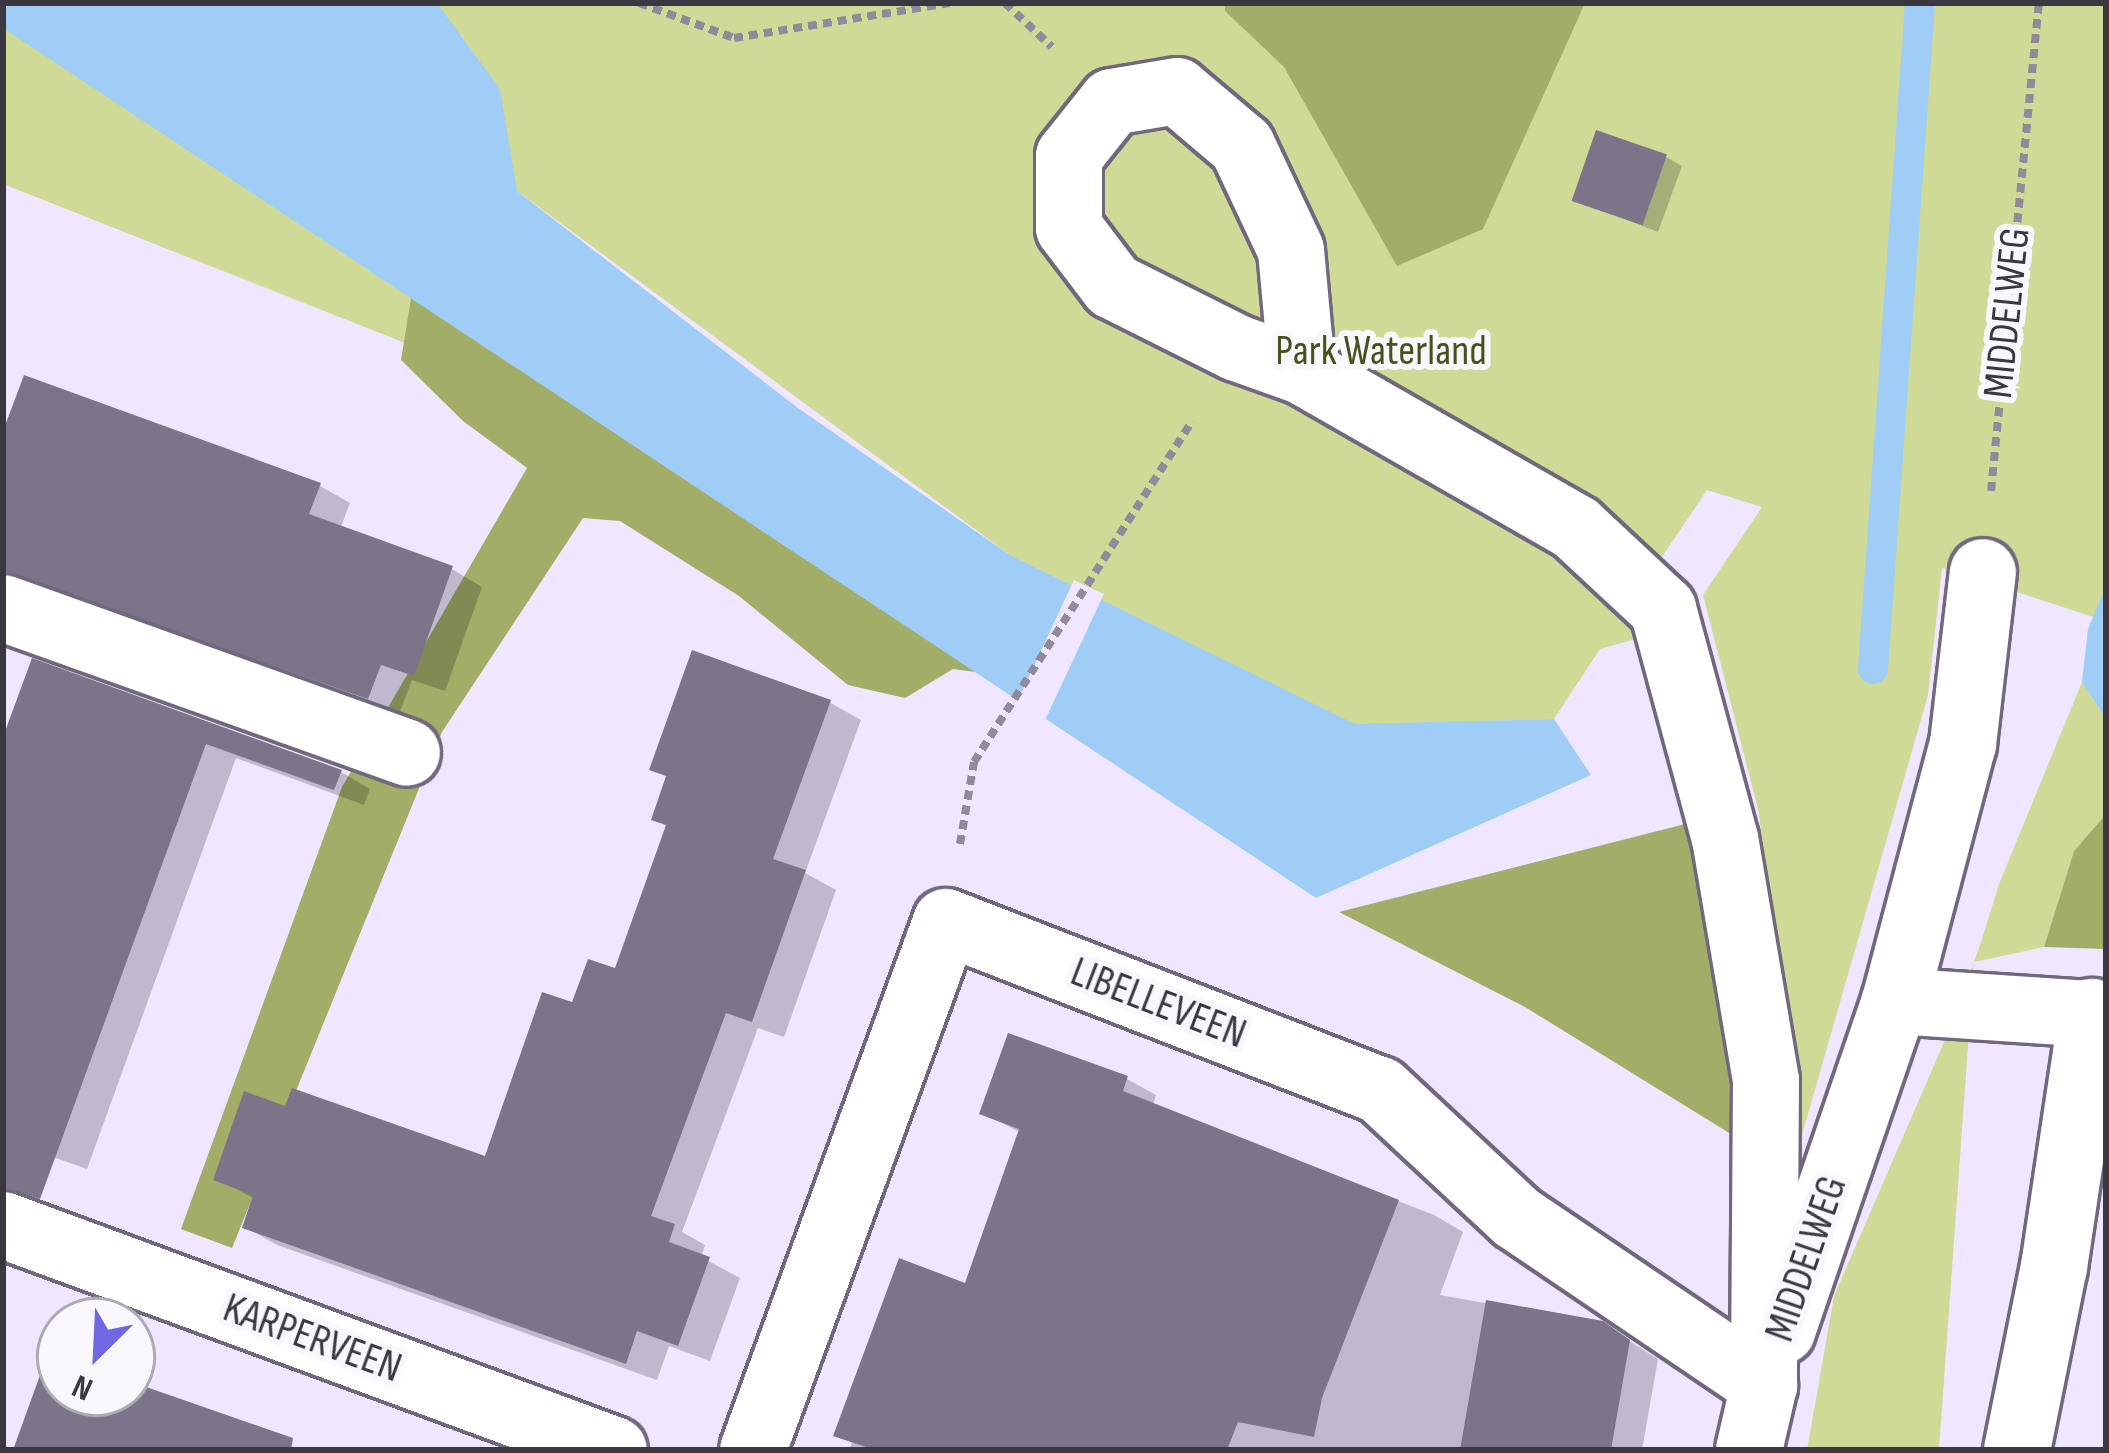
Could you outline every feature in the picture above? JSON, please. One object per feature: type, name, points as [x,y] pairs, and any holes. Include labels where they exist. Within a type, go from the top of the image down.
[{"type":"street","name":"MIDDELWEG","points":[[1302,371],[1291,250],[1242,146],[1177,91],[1112,102],[1069,156],[1069,228],[1113,286],[1237,348],[1302,371],[1576,528],[1663,609],[1725,838],[1766,1081],[1764,1385]]},
{"type":"street","name":"MIDDELWEG","points":[[1764,1385],[1895,1001],[1963,744],[1983,572]]},
{"type":"street","points":[[3,608],[407,753]]},
{"type":"street","name":"LIBELLEVEEN","points":[[753,1450],[946,922],[1380,1090],[1516,1217],[1764,1385]]},
{"type":"street","points":[[1895,1001],[2099,1013],[2017,1450]]},
{"type":"street","name":"KARPERVEEN","points":[[5,1233],[614,1450]]},
{"type":"street","points":[[1749,1450],[1764,1385]]},
{"type":"path","points":[[640,3],[734,38],[949,3]]},
{"type":"path","name":"MIDDELWEG","points":[[1983,572],[2038,3]]},
{"type":"path","points":[[974,761],[1117,545],[1237,348]]},
{"type":"green space","points":[[3,3],[413,286],[405,343],[3,184]]},
{"type":"green space","name":"Park Waterland","points":[[399,3],[2106,3],[2106,621],[1942,568],[1928,695],[1800,1142],[1759,813],[1703,595],[1762,507],[1707,490],[1629,606],[1643,637],[1600,649],[1554,719],[1335,726],[1272,684],[1010,555],[517,191],[462,36]]},
{"type":"green space","points":[[1225,3],[1585,3],[1483,229],[1397,266],[1284,67],[1225,11]]},
{"type":"green space","points":[[413,286],[983,673],[953,669],[905,698],[848,685],[739,596],[620,521],[583,518],[442,732],[232,1248],[181,1229],[342,787],[527,468],[463,421],[401,360]]},
{"type":"green space","points":[[2082,682],[2106,719],[2106,814],[2074,851],[2044,947],[1974,962],[1999,884]]},
{"type":"green space","points":[[2106,814],[2106,949],[2044,947],[2074,851]]},
{"type":"green space","points":[[1697,821],[1743,1094],[1739,1139],[1525,1007],[1339,912]]},
{"type":"green space","points":[[1974,962],[1939,1450],[1807,1450],[1834,1296],[1961,1003]]},
{"type":"water","points":[[3,3],[437,3],[500,89],[517,191],[798,408],[1010,555],[1355,724],[1554,719],[1591,775],[1316,898],[3,28]]},
{"type":"water","points":[[2106,586],[2106,719],[2082,682],[2088,629]]},
{"type":"pier","points":[[1074,580],[1104,594],[1046,719],[1016,705]]},
{"type":"building","points":[[1596,130],[1667,154],[1642,225],[1572,201]]},
{"type":"building","points":[[24,375],[321,483],[309,514],[453,566],[414,676],[381,665],[368,699],[3,572],[3,431]]},
{"type":"building","points":[[692,650],[831,700],[773,859],[806,870],[752,1022],[726,1013],[651,1216],[675,1224],[669,1242],[710,1257],[678,1346],[637,1331],[626,1364],[242,1228],[253,1195],[213,1180],[244,1091],[285,1106],[292,1088],[485,1156],[542,992],[572,1002],[588,959],[615,968],[666,825],[651,820],[666,776],[649,770]]},
{"type":"building","points":[[32,658],[342,770],[334,790],[206,744],[40,1199],[3,1188],[3,737]]},
{"type":"building","points":[[1008,1033],[1128,1076],[1123,1091],[1399,1200],[1322,1398],[1314,1437],[1238,1422],[1227,1450],[875,1450],[833,1436],[899,1258],[965,1283],[1019,1129],[979,1114]]},
{"type":"building","points":[[1486,1300],[1603,1321],[1630,1340],[1611,1450],[1460,1450]]},
{"type":"building","points":[[36,1386],[36,1417],[156,1417],[156,1390],[293,1438],[291,1450],[13,1450]]},
{"type":"waterway","points":[[1873,669],[1920,3]]}]
